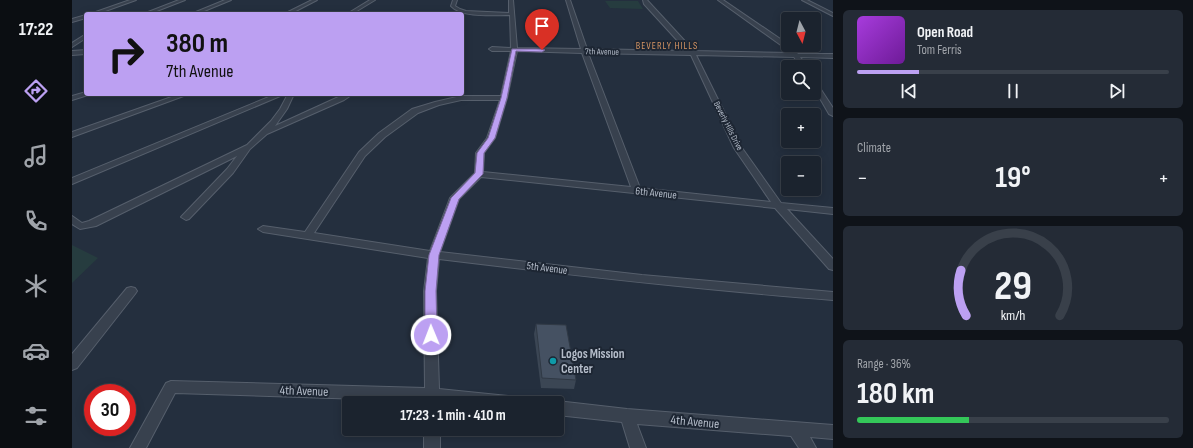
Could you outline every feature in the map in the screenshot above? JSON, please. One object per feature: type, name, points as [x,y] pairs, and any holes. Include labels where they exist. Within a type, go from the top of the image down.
[{"type":"street","points":[[98,12],[134,0]]},
{"type":"street","points":[[150,12],[182,0]]},
{"type":"street","points":[[198,12],[229,0]]},
{"type":"street","points":[[290,12],[315,0]]},
{"type":"street","points":[[352,12],[373,0]]},
{"type":"street","points":[[455,0],[453,6],[458,10],[466,12],[512,14]]},
{"type":"street","points":[[432,396],[430,291],[434,255],[455,198],[479,174],[480,153],[491,138],[504,98],[514,50],[511,0]]},
{"type":"street","points":[[568,0],[585,52],[637,191]]},
{"type":"street","name":"Beverly Hills Drive","points":[[645,0],[646,3],[693,54],[738,148],[778,205],[833,266]]},
{"type":"street","points":[[720,0],[790,48],[799,60]]},
{"type":"street","points":[[804,0],[833,15]]},
{"type":"street","points":[[72,21],[84,17]]},
{"type":"street","points":[[72,45],[84,37]]},
{"type":"street","name":"7th Avenue","points":[[492,49],[833,56]]},
{"type":"street","points":[[72,53],[84,52]]},
{"type":"street","points":[[821,94],[833,114]]},
{"type":"street","points":[[72,98],[84,95]]},
{"type":"street","points":[[72,135],[180,96]]},
{"type":"street","points":[[72,181],[277,96]]},
{"type":"street","points":[[186,217],[230,171],[249,147],[263,134],[286,106],[290,96]]},
{"type":"street","points":[[263,134],[347,96]]},
{"type":"street","points":[[308,235],[362,154],[382,135],[415,110],[437,103],[461,98],[504,98]]},
{"type":"street","points":[[72,219],[80,226],[92,224],[249,147]]},
{"type":"street","name":"6th Avenue","points":[[479,174],[833,211]]},
{"type":"street","name":"5th Avenue","points":[[263,229],[434,255],[642,279],[833,296]]},
{"type":"street","points":[[72,364],[131,291]]},
{"type":"street","name":"4th Avenue","points":[[138,448],[171,387],[367,396]]},
{"type":"street","name":"4th Avenue","points":[[564,409],[627,416],[833,432]]},
{"type":"street","points":[[627,416],[638,448]]},
{"type":"street","points":[[796,430],[808,448]]},
{"type":"street","points":[[432,436],[432,448]]},
{"type":"green space","points":[[605,1],[638,1],[643,9],[610,8]]},
{"type":"green space","points":[[72,245],[98,258],[72,283]]},
{"type":"building","name":"Logos Mission Center","points":[[536,324],[566,325],[576,380],[542,378]]},
{"type":"place","name":"Logos Mission Center","points":[[553,361]]},
{"type":"district","name":"BEVERLY HILLS","points":[[667,46]]},
{"type":"route","points":[[431,335],[430,291],[434,255],[455,198],[479,174],[480,153],[491,138],[496,124],[504,98],[514,50],[542,50]]}]
